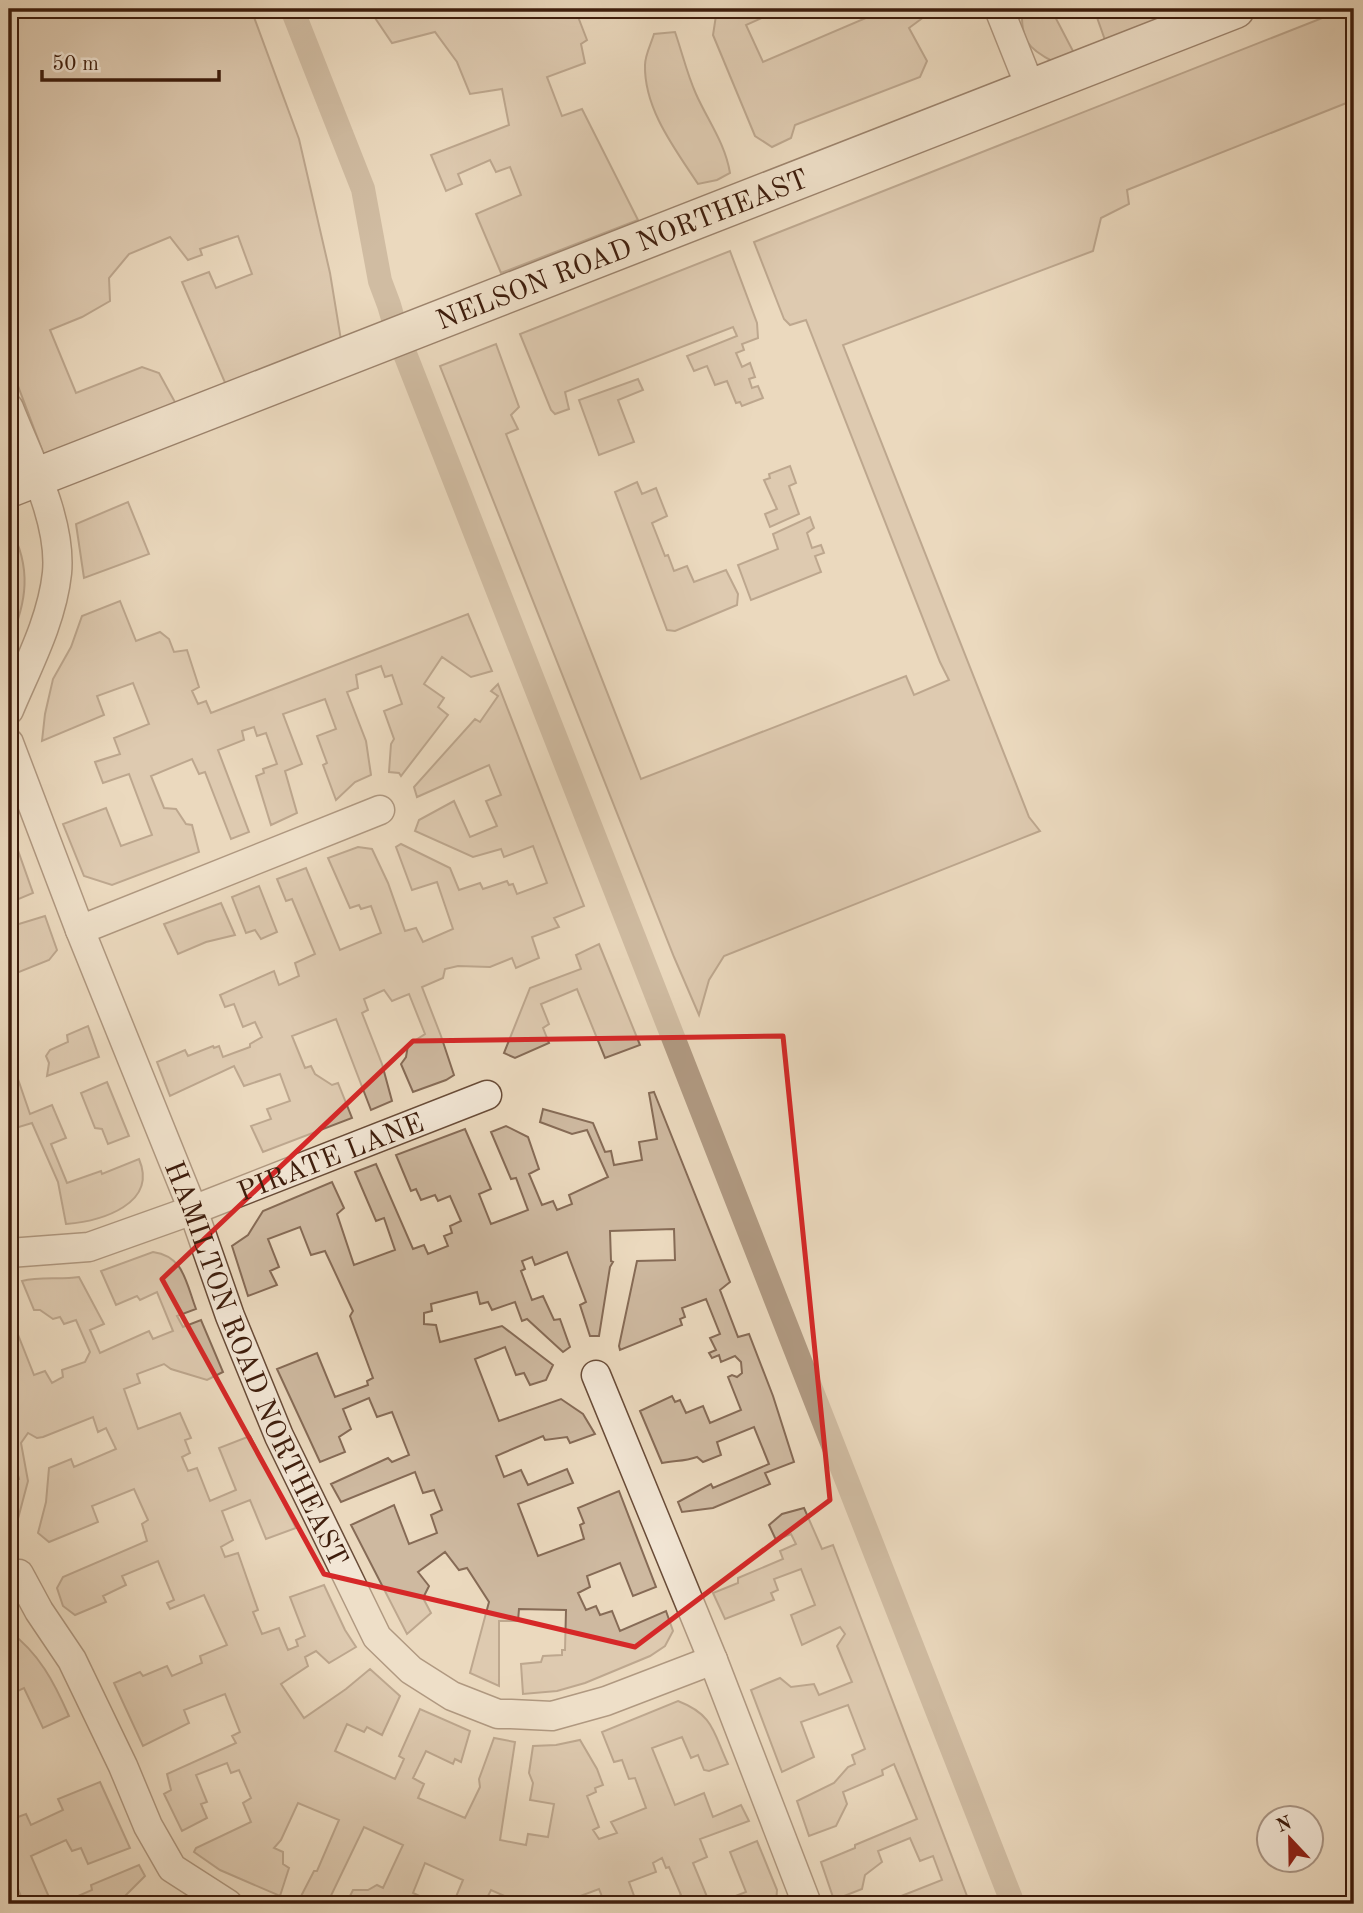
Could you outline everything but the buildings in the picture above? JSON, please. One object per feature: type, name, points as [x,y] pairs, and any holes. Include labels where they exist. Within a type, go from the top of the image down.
[{"type":"street","points":[[999,9],[1031,89]]},
{"type":"street","name":"NELSON ROAD NORTHEAST","points":[[23,483],[1235,9]]},
{"type":"street","points":[[9,408],[23,483],[54,531],[57,572],[48,616],[9,710]]},
{"type":"street","name":"HAMILTON ROAD NORTHEAST","points":[[9,743],[279,1436],[377,1637],[411,1670],[452,1696],[498,1714],[552,1716],[606,1701],[713,1660]]},
{"type":"street","points":[[80,930],[380,810]]},
{"type":"street","name":"PIRATE LANE","points":[[9,1254],[89,1247],[193,1210],[487,1095]]},
{"type":"street","points":[[596,1376],[713,1660],[807,1904]]},
{"type":"street","points":[[9,1576],[19,1574],[39,1611],[72,1660],[123,1766],[148,1826],[172,1868],[228,1904]]},
{"type":"highlighted area","points":[[783,1036],[830,1500],[635,1647],[324,1574],[162,1279],[413,1041]]},
{"type":"shaded area","points":[[9,9],[251,9],[299,139],[330,273],[341,340],[226,385],[182,282],[209,272],[216,288],[252,274],[238,236],[200,249],[202,255],[188,260],[170,237],[129,254],[109,278],[110,301],[82,317],[50,330],[76,393],[142,367],[159,373],[176,404],[44,455],[9,362]]},
{"type":"shaded area","points":[[369,9],[575,9],[587,40],[581,44],[585,63],[547,77],[562,116],[582,109],[638,220],[501,273],[476,214],[521,195],[510,167],[496,172],[490,160],[458,174],[462,184],[446,191],[431,155],[509,125],[502,89],[470,94],[457,62],[435,32],[392,43]]},
{"type":"shaded area","points":[[717,9],[782,9],[746,25],[763,62],[873,15],[871,9],[931,9],[932,11],[909,28],[927,61],[920,77],[795,125],[791,138],[772,147],[755,136],[713,35]]},
{"type":"shaded area","points":[[1022,9],[1051,9],[1074,53],[1054,62],[1031,47],[1024,35]]},
{"type":"shaded area","points":[[1094,9],[1209,9],[1105,40]]},
{"type":"shaded area","points":[[1345,9],[1354,9],[1354,100],[1127,190],[1129,204],[1101,218],[1093,251],[843,345],[1029,817],[1040,831],[724,956],[709,980],[699,1015],[440,366],[496,344],[519,407],[511,415],[518,429],[506,434],[641,779],[906,676],[914,695],[949,680],[806,320],[790,325],[784,319],[754,242]]},
{"type":"shaded area","points":[[675,32],[693,86],[728,162],[730,173],[717,180],[698,184],[662,128],[650,97],[645,65],[654,34]]},
{"type":"shaded area","points":[[730,251],[757,323],[758,338],[742,344],[744,350],[736,353],[742,367],[750,363],[755,377],[749,379],[752,388],[758,386],[763,398],[742,406],[740,402],[736,403],[727,381],[715,385],[707,366],[694,371],[687,356],[737,336],[733,327],[565,392],[569,409],[555,414],[551,410],[520,334]]},
{"type":"shaded area","points":[[638,379],[643,390],[618,400],[634,442],[599,455],[579,400]]},
{"type":"shaded area","points":[[790,466],[796,483],[789,486],[799,514],[770,527],[765,514],[777,509],[764,480],[770,478],[769,474]]},
{"type":"shaded area","points":[[637,482],[642,494],[656,488],[667,516],[652,523],[674,571],[687,566],[694,582],[726,570],[738,594],[737,605],[675,631],[667,630],[615,492]]},
{"type":"shaded area","points":[[128,502],[149,554],[84,578],[76,524]]},
{"type":"shaded area","points":[[810,517],[814,528],[807,533],[812,548],[821,545],[824,553],[815,556],[821,572],[751,600],[738,565],[778,549],[773,534]]},
{"type":"shaded area","points":[[10,528],[22,557],[24,585],[20,613],[9,642]]},
{"type":"shaded area","points":[[120,601],[136,641],[160,632],[169,639],[174,652],[187,650],[199,687],[192,691],[198,704],[206,701],[211,713],[468,614],[492,671],[471,677],[442,657],[424,684],[444,698],[438,707],[448,715],[401,776],[399,773],[389,772],[391,744],[394,739],[384,711],[402,704],[392,675],[385,677],[381,666],[356,675],[358,688],[347,692],[366,741],[371,775],[355,782],[336,800],[323,765],[327,763],[317,736],[336,729],[325,699],[283,714],[302,764],[285,771],[297,813],[271,825],[256,776],[264,773],[263,769],[277,764],[266,733],[257,736],[254,727],[242,731],[244,740],[218,750],[249,832],[231,839],[205,772],[199,774],[192,759],[151,776],[164,808],[176,809],[186,824],[192,825],[199,852],[112,885],[84,876],[63,824],[106,808],[121,846],[152,835],[129,774],[103,783],[95,762],[120,754],[114,738],[149,724],[133,683],[97,696],[104,715],[42,741],[53,679],[71,647],[82,616]]},
{"type":"shaded area","points":[[498,684],[584,906],[554,918],[559,927],[532,937],[539,958],[516,968],[512,958],[490,967],[458,966],[445,969],[443,978],[422,987],[454,1075],[413,1092],[401,1064],[406,1057],[408,1045],[425,1034],[409,994],[392,1001],[384,990],[364,999],[368,1010],[362,1013],[382,1064],[392,1101],[371,1110],[336,1019],[292,1036],[305,1068],[311,1066],[315,1074],[332,1085],[338,1083],[352,1118],[263,1152],[251,1126],[271,1119],[267,1109],[290,1101],[280,1074],[244,1086],[234,1066],[170,1096],[157,1062],[185,1050],[188,1056],[213,1046],[219,1046],[223,1057],[250,1047],[250,1044],[262,1037],[255,1022],[243,1027],[234,1004],[225,1007],[220,995],[274,971],[279,985],[299,976],[295,963],[315,954],[292,899],[286,901],[277,879],[306,868],[340,950],[381,933],[371,906],[361,909],[359,905],[350,908],[328,858],[358,847],[372,849],[388,883],[405,931],[416,928],[423,942],[453,929],[437,882],[412,890],[396,847],[401,844],[450,868],[459,890],[480,883],[483,889],[507,881],[509,885],[513,884],[517,894],[547,883],[533,846],[504,857],[501,849],[473,857],[415,831],[419,820],[454,801],[470,837],[497,826],[486,801],[501,795],[489,765],[417,797],[414,787],[475,719],[480,722],[498,696],[491,691]]},
{"type":"shaded area","points":[[9,825],[33,893],[14,901],[9,898]]},
{"type":"shaded area","points":[[259,886],[277,932],[261,939],[255,930],[246,933],[232,897]]},
{"type":"shaded area","points":[[221,903],[235,935],[206,942],[178,954],[164,924]]},
{"type":"shaded area","points":[[45,916],[57,950],[49,960],[14,974],[9,961],[9,927]]},
{"type":"shaded area","points":[[599,944],[640,1045],[605,1058],[577,989],[541,1004],[549,1024],[543,1028],[549,1043],[515,1058],[504,1053],[530,988],[581,969],[576,955]]},
{"type":"shaded area","points":[[88,1026],[99,1057],[47,1076],[49,1063],[46,1056],[50,1050],[68,1042],[67,1035]]},
{"type":"shaded area","points":[[9,1053],[30,1114],[52,1105],[66,1138],[51,1144],[67,1183],[101,1171],[102,1174],[139,1159],[143,1175],[141,1188],[134,1199],[110,1214],[66,1224],[58,1182],[32,1123],[9,1130]]},
{"type":"shaded area","points":[[107,1082],[129,1136],[108,1144],[102,1129],[95,1128],[81,1093]]},
{"type":"shaded area","points":[[654,1092],[730,1282],[720,1290],[738,1337],[749,1334],[794,1462],[765,1473],[770,1484],[713,1508],[682,1512],[678,1502],[711,1484],[713,1488],[769,1464],[754,1427],[717,1442],[721,1455],[703,1462],[697,1457],[662,1463],[640,1411],[672,1396],[675,1402],[680,1400],[686,1413],[703,1406],[710,1423],[741,1410],[728,1377],[737,1377],[742,1373],[741,1362],[735,1356],[721,1362],[719,1355],[712,1358],[709,1353],[716,1350],[710,1338],[720,1334],[706,1299],[682,1308],[685,1317],[680,1319],[682,1325],[620,1350],[637,1261],[675,1260],[674,1229],[610,1231],[613,1262],[599,1336],[590,1336],[580,1305],[586,1302],[567,1252],[535,1265],[532,1257],[522,1261],[525,1269],[521,1271],[532,1300],[543,1296],[554,1320],[560,1319],[570,1347],[563,1352],[527,1319],[522,1321],[515,1302],[492,1310],[488,1302],[480,1304],[477,1292],[431,1304],[432,1311],[424,1313],[424,1324],[436,1325],[440,1342],[502,1326],[553,1365],[546,1380],[530,1385],[524,1373],[516,1375],[505,1347],[475,1359],[499,1421],[561,1399],[583,1414],[595,1434],[570,1443],[567,1437],[545,1440],[543,1436],[496,1456],[504,1477],[521,1470],[528,1485],[567,1469],[573,1483],[518,1504],[538,1556],[584,1539],[580,1525],[584,1523],[578,1508],[619,1491],[656,1587],[633,1596],[620,1563],[587,1576],[590,1587],[578,1593],[586,1610],[596,1606],[600,1615],[612,1611],[620,1631],[666,1611],[673,1631],[665,1646],[650,1656],[585,1683],[557,1691],[523,1694],[521,1664],[541,1662],[543,1656],[562,1655],[562,1650],[565,1650],[566,1610],[519,1609],[518,1621],[499,1621],[499,1686],[470,1673],[489,1602],[467,1568],[459,1570],[445,1552],[418,1572],[429,1586],[423,1598],[431,1613],[407,1634],[351,1525],[394,1505],[409,1544],[437,1533],[431,1515],[442,1510],[434,1490],[423,1493],[415,1472],[341,1502],[331,1484],[388,1458],[392,1462],[409,1455],[392,1412],[377,1417],[369,1398],[343,1409],[351,1429],[339,1437],[345,1452],[320,1462],[277,1369],[317,1353],[335,1397],[368,1385],[367,1381],[373,1378],[350,1316],[353,1311],[325,1251],[311,1255],[300,1227],[268,1239],[279,1267],[270,1271],[277,1285],[248,1296],[232,1246],[248,1235],[263,1211],[332,1182],[344,1208],[337,1214],[354,1265],[395,1250],[384,1218],[376,1221],[355,1172],[376,1164],[413,1249],[424,1245],[428,1254],[448,1246],[444,1236],[452,1233],[450,1226],[461,1221],[450,1196],[438,1201],[435,1195],[421,1200],[416,1189],[411,1191],[396,1155],[465,1129],[491,1189],[479,1194],[491,1224],[528,1210],[516,1178],[511,1179],[491,1132],[506,1126],[528,1137],[539,1169],[529,1174],[542,1205],[553,1201],[557,1210],[572,1204],[569,1195],[608,1177],[587,1130],[572,1134],[540,1122],[543,1109],[593,1123],[605,1152],[611,1151],[614,1165],[642,1160],[639,1142],[657,1139],[649,1093]]},
{"type":"shaded area","points":[[153,1252],[178,1265],[196,1309],[177,1316],[183,1327],[201,1320],[223,1372],[207,1380],[171,1369],[164,1364],[137,1374],[140,1383],[124,1389],[138,1429],[180,1413],[191,1438],[185,1440],[190,1453],[182,1457],[188,1471],[197,1468],[210,1501],[236,1490],[219,1448],[250,1436],[296,1528],[266,1539],[250,1500],[222,1511],[233,1540],[221,1547],[225,1557],[238,1553],[258,1610],[253,1612],[262,1634],[279,1628],[288,1650],[298,1646],[296,1640],[305,1636],[290,1597],[324,1585],[356,1647],[329,1663],[316,1651],[305,1657],[308,1666],[281,1684],[304,1718],[370,1669],[400,1696],[382,1735],[367,1727],[364,1732],[347,1724],[335,1751],[395,1779],[404,1759],[399,1756],[420,1709],[470,1731],[461,1762],[455,1759],[453,1764],[426,1751],[413,1778],[424,1784],[418,1798],[465,1818],[480,1787],[479,1779],[494,1738],[515,1742],[500,1840],[526,1845],[528,1834],[548,1837],[554,1804],[530,1800],[533,1783],[529,1773],[533,1746],[580,1740],[603,1785],[587,1796],[599,1827],[593,1830],[599,1839],[617,1833],[611,1822],[646,1808],[635,1778],[629,1779],[622,1760],[614,1762],[602,1732],[678,1701],[690,1706],[711,1726],[728,1764],[709,1771],[704,1770],[698,1755],[691,1758],[682,1737],[652,1748],[675,1805],[704,1793],[713,1817],[741,1805],[749,1821],[700,1839],[707,1857],[693,1863],[710,1904],[677,1904],[675,1898],[681,1895],[669,1867],[666,1868],[662,1858],[653,1863],[656,1872],[629,1882],[637,1904],[605,1904],[599,1889],[559,1904],[523,1904],[491,1890],[484,1904],[453,1904],[463,1880],[425,1863],[413,1893],[426,1899],[423,1904],[346,1904],[353,1890],[368,1890],[377,1885],[383,1888],[403,1845],[364,1827],[327,1904],[297,1904],[314,1871],[317,1871],[339,1820],[298,1803],[281,1840],[274,1848],[283,1852],[283,1864],[289,1868],[280,1896],[220,1870],[194,1852],[196,1848],[251,1822],[243,1803],[251,1798],[239,1770],[231,1773],[227,1763],[196,1775],[207,1802],[201,1804],[207,1818],[182,1831],[164,1794],[171,1790],[167,1774],[236,1743],[232,1736],[240,1732],[225,1694],[184,1710],[189,1723],[143,1746],[114,1683],[140,1672],[143,1676],[167,1666],[172,1676],[202,1663],[200,1656],[227,1645],[204,1595],[170,1609],[167,1603],[174,1600],[158,1561],[122,1576],[126,1585],[103,1596],[106,1602],[75,1615],[63,1606],[57,1588],[63,1577],[147,1541],[142,1524],[148,1520],[134,1489],[92,1506],[98,1522],[49,1542],[38,1533],[46,1502],[49,1468],[71,1459],[74,1467],[116,1449],[106,1428],[98,1432],[93,1417],[43,1437],[37,1438],[28,1433],[21,1443],[28,1481],[15,1530],[9,1533],[9,1482],[19,1479],[9,1440],[9,1375],[18,1371],[9,1345],[9,1312],[34,1375],[45,1371],[52,1383],[63,1377],[62,1370],[85,1362],[90,1352],[76,1320],[64,1324],[60,1317],[53,1319],[40,1310],[34,1310],[22,1281],[79,1277],[104,1324],[90,1330],[100,1353],[149,1331],[153,1339],[173,1331],[157,1292],[140,1300],[137,1296],[116,1305],[101,1271]]},
{"type":"shaded area","points":[[804,1508],[822,1549],[833,1545],[970,1904],[881,1904],[942,1880],[933,1856],[920,1861],[910,1838],[878,1851],[882,1862],[865,1875],[862,1889],[834,1900],[821,1862],[917,1819],[894,1764],[882,1770],[883,1775],[843,1792],[847,1804],[836,1826],[809,1836],[797,1801],[834,1783],[848,1767],[855,1764],[852,1755],[865,1749],[848,1705],[801,1722],[814,1757],[782,1772],[751,1690],[780,1678],[791,1687],[814,1684],[819,1695],[852,1682],[837,1646],[845,1634],[840,1627],[802,1645],[791,1615],[815,1605],[801,1569],[774,1579],[778,1590],[771,1593],[774,1600],[725,1619],[713,1593],[738,1583],[738,1578],[783,1559],[780,1551],[796,1544],[791,1534],[776,1540],[769,1525],[782,1514]]},
{"type":"shaded area","points":[[9,1631],[29,1649],[45,1669],[69,1716],[43,1728],[24,1688],[9,1695]]},
{"type":"shaded area","points":[[100,1782],[130,1848],[88,1864],[81,1848],[72,1851],[66,1840],[31,1856],[52,1904],[24,1904],[9,1867],[9,1817],[10,1820],[26,1814],[31,1825],[63,1810],[58,1799]]},
{"type":"shaded area","points":[[757,1841],[777,1890],[776,1904],[715,1904],[746,1892],[730,1852]]},
{"type":"shaded area","points":[[139,1865],[145,1876],[117,1904],[60,1904],[92,1890],[91,1885]]},
{"type":"waterway","points":[[292,9],[363,189],[380,281],[398,336],[1013,1904]]}]
